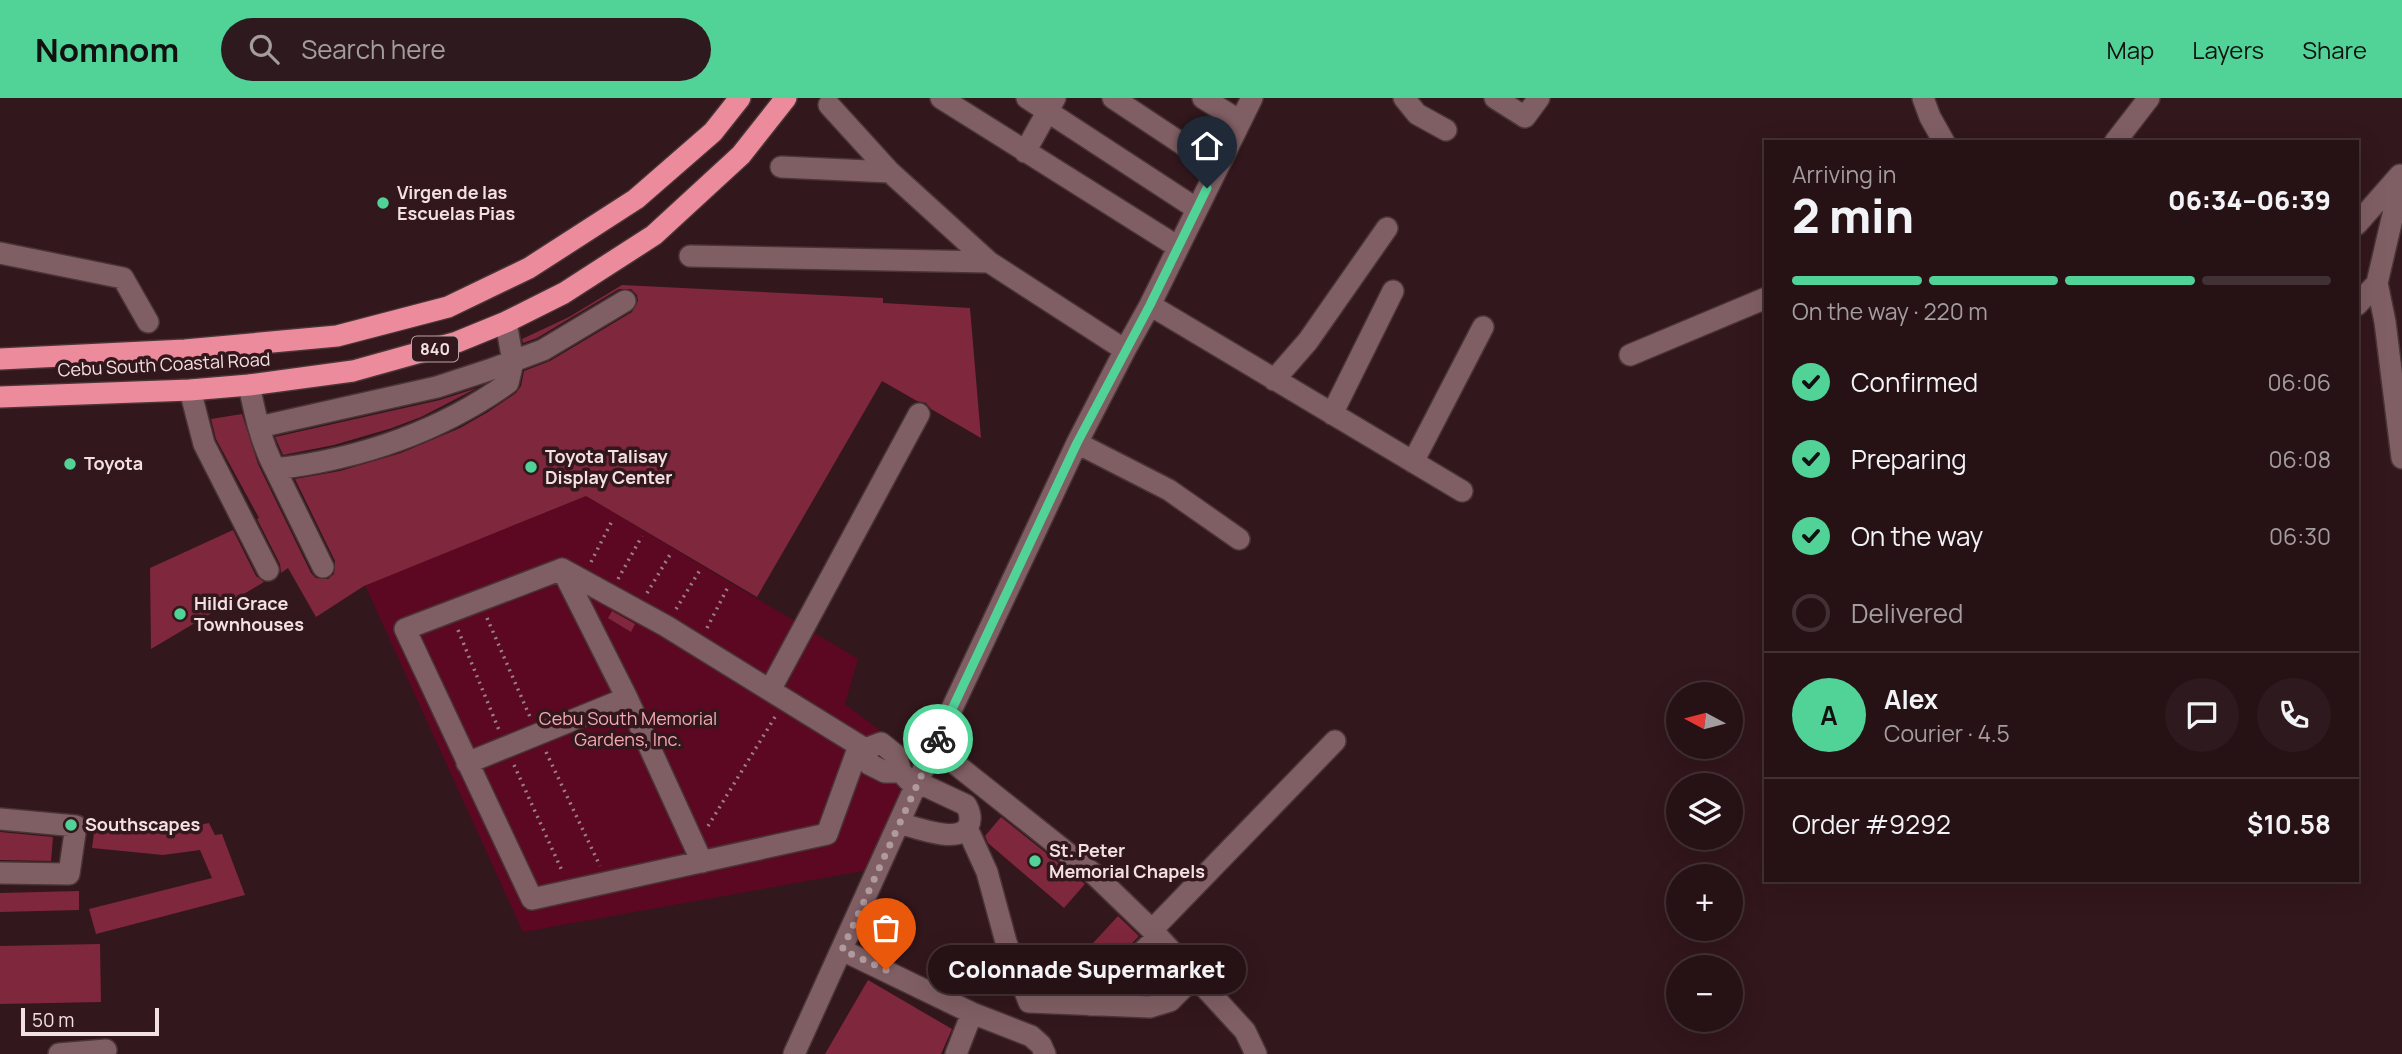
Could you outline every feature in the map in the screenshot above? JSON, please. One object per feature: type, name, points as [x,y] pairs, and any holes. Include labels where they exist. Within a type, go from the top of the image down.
[{"type":"highway","name":"Cebu South Coastal Road","points":[[0,359],[186,350],[337,336],[448,307],[529,268],[636,199],[713,131],[740,98]]},
{"type":"highway","name":"Cebu South Coastal Road","points":[[0,397],[190,390],[249,385],[353,371],[457,342],[506,322],[564,293],[654,235],[741,155],[786,98]]},
{"type":"street","points":[[941,98],[1178,247]]},
{"type":"street","points":[[1027,98],[1051,105],[1197,209]]},
{"type":"street","points":[[1113,98],[1217,167]]},
{"type":"street","points":[[1203,98],[1240,121]]},
{"type":"street","points":[[794,1054],[899,823],[911,780],[934,747],[1077,443],[1150,305],[1252,98]]},
{"type":"street","points":[[1404,98],[1418,114],[1446,130]]},
{"type":"street","points":[[1495,98],[1525,117],[1539,98]]},
{"type":"street","points":[[1923,98],[1943,140]]},
{"type":"street","points":[[2117,140],[2149,98]]},
{"type":"street","points":[[829,105],[890,172],[989,262],[1125,350]]},
{"type":"street","points":[[1025,152],[1051,105]]},
{"type":"street","points":[[781,167],[890,172]]},
{"type":"street","points":[[2359,222],[2402,174]]},
{"type":"street","points":[[2402,174],[2377,283],[2385,322],[2402,458]]},
{"type":"street","points":[[1274,380],[1308,341],[1387,228]]},
{"type":"street","points":[[0,253],[123,278],[148,321]]},
{"type":"street","points":[[690,256],[989,262]]},
{"type":"street","points":[[2359,303],[2377,283]]},
{"type":"street","points":[[1332,414],[1393,291]]},
{"type":"street","points":[[1630,355],[1764,299]]},
{"type":"street","points":[[259,427],[437,387],[513,362],[543,350],[625,301]]},
{"type":"street","points":[[1150,305],[1462,491]]},
{"type":"street","points":[[275,469],[327,460],[417,435],[490,396],[508,383],[513,362],[506,322]]},
{"type":"street","points":[[1413,462],[1483,327]]},
{"type":"street","points":[[249,385],[267,454],[323,567]]},
{"type":"street","points":[[190,390],[204,444],[268,570]]},
{"type":"street","points":[[770,690],[919,414]]},
{"type":"street","points":[[1077,443],[1169,489],[1239,539]]},
{"type":"street","points":[[862,748],[827,834],[699,854],[532,899],[405,629],[562,569],[666,626],[862,748],[881,743],[896,755],[911,780],[966,805],[971,817],[967,828],[959,834],[949,835],[899,823]]},
{"type":"street","points":[[562,569],[627,698],[699,854]]},
{"type":"street","points":[[467,763],[627,698]]},
{"type":"street","points":[[1090,1005],[1335,741]]},
{"type":"street","points":[[934,747],[1094,875],[1155,933],[1245,1031],[1256,1054]]},
{"type":"street","points":[[0,819],[76,826],[69,874],[0,873]]},
{"type":"street","points":[[967,828],[987,872],[1006,942],[1029,1002],[1150,1007],[1170,1001],[1184,987]]},
{"type":"street","points":[[842,950],[972,1013],[1031,1036],[1041,1045],[1045,1054]]},
{"type":"street","points":[[956,1054],[972,1013]]},
{"type":"street","points":[[59,1054],[106,1050]]},
{"type":"path","points":[[583,580],[613,519]]},
{"type":"path","points":[[609,596],[642,536]]},
{"type":"path","points":[[636,609],[671,553]]},
{"type":"path","points":[[666,626],[699,570]]},
{"type":"path","points":[[697,645],[728,587]]},
{"type":"path","points":[[699,854],[782,706],[770,690]]},
{"type":"green space","name":"Cebu South Memorial Gardens, Inc.","points":[[586,496],[858,659],[845,704],[919,760],[868,870],[523,932],[365,585]]},
{"type":"building","name":"Toyota Talisay Display Center","points":[[622,285],[883,298],[883,303],[970,308],[981,438],[931,409],[926,403],[917,401],[882,381],[757,597],[586,496],[364,586],[316,617],[288,568],[281,573],[280,564],[257,519],[259,518],[216,439],[211,419],[242,414],[258,464],[311,573],[316,578],[328,579],[334,574],[335,561],[295,479],[340,471],[401,453],[460,428],[488,412],[516,393],[521,386],[524,371],[550,361],[632,312],[638,301],[637,295],[631,289],[619,289],[537,338],[523,343],[522,339],[569,317]]},
{"type":"building","points":[[477,388],[421,417],[334,445],[283,455],[275,437],[440,400]]},
{"type":"building","name":"Hildi Grace Townhouses","points":[[233,530],[256,576],[264,582],[151,649],[150,568]]},
{"type":"building","points":[[612,611],[635,624],[631,632],[608,618]]},
{"type":"building","name":"St. Peter Memorial Chapels","points":[[1001,817],[1085,884],[1064,908],[988,843],[985,836]]},
{"type":"building","points":[[209,823],[215,835],[222,834],[245,895],[96,934],[89,909],[212,878],[200,850],[163,855],[92,848],[95,825],[162,832]]},
{"type":"building","points":[[0,832],[53,837],[51,861],[0,860]]},
{"type":"building","points":[[79,891],[79,910],[0,912],[0,893]]},
{"type":"building","points":[[1118,916],[1139,936],[1103,973],[1083,954]]},
{"type":"building","points":[[100,944],[101,1002],[0,1004],[0,946]]},
{"type":"building","points":[[1157,955],[1168,967],[1144,994],[1121,993]]},
{"type":"building","points":[[868,980],[952,1029],[941,1054],[825,1054]]},
{"type":"way so far","points":[[886,970],[842,950],[938,739]]},
{"type":"place","name":"Virgen de las Escuelas Pias","points":[[383,203]]},
{"type":"place","name":"Toyota","points":[[70,464]]},
{"type":"place","name":"Toyota Talisay Display Center","points":[[531,467]]},
{"type":"place","name":"Hildi Grace Townhouses","points":[[180,614]]},
{"type":"place","name":"Southscapes","points":[[71,825]]},
{"type":"place","name":"St. Peter Memorial Chapels","points":[[1035,861]]},
{"type":"place","name":"Colonnade Supermarket","points":[[886,970]]},
{"type":"route","points":[[938,739],[1077,443],[1150,305],[1207,188]]}]
